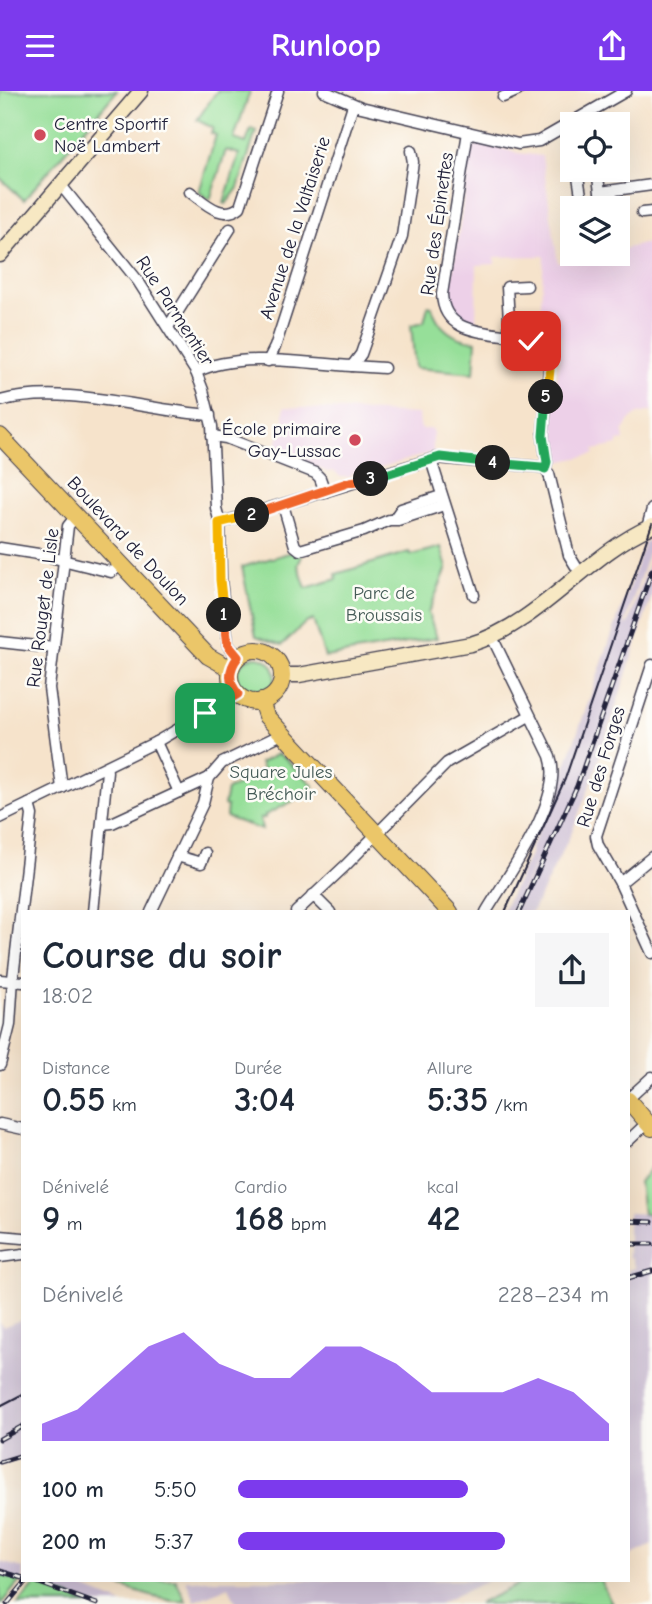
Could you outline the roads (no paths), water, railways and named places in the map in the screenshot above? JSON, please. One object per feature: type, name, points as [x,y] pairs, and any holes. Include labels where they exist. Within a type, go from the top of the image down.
[{"type":"main road","name":"Boulevard de Doulon","points":[[0,436],[208,656],[216,660],[232,657]]},
{"type":"main road","points":[[250,651],[265,652],[275,659],[282,675],[276,692],[261,701],[251,701],[238,694],[232,684],[232,657],[250,651]]},
{"type":"main road","points":[[261,701],[265,716],[448,910]]},
{"type":"main road","points":[[630,1101],[650,1126]]},
{"type":"street","points":[[0,255],[140,91]]},
{"type":"street","points":[[190,192],[218,212],[231,212],[240,207],[278,91]]},
{"type":"street","points":[[324,91],[353,105],[511,144],[532,143],[560,128]]},
{"type":"street","points":[[503,97],[517,91]]},
{"type":"street","points":[[588,112],[620,92]]},
{"type":"street","name":"Avenue de la Valtaiserie","points":[[268,361],[275,347],[353,105]]},
{"type":"street","name":"Rue des Épinettes","points":[[468,132],[442,294],[443,305],[451,320],[462,327],[539,343],[549,354],[543,436],[547,462],[545,469],[549,474],[569,555],[580,573]]},
{"type":"street","points":[[352,366],[361,354],[402,236],[413,162],[411,151]]},
{"type":"street","points":[[579,182],[581,194],[652,185]]},
{"type":"street","points":[[599,182],[600,192]]},
{"type":"street","name":"Rue Parmentier","points":[[60,184],[133,274],[195,372],[210,415],[219,523],[220,580],[232,657]]},
{"type":"street","points":[[168,327],[230,229]]},
{"type":"street","points":[[510,337],[508,287],[527,286]]},
{"type":"street","points":[[195,372],[228,364],[268,361],[384,367]]},
{"type":"street","points":[[0,401],[21,395],[38,395],[210,415]]},
{"type":"street","points":[[212,436],[226,438],[315,473],[325,492]]},
{"type":"street","points":[[219,523],[440,457],[545,469]]},
{"type":"street","points":[[431,460],[474,595]]},
{"type":"street","points":[[283,505],[295,546],[300,550],[394,519],[401,509],[443,501]]},
{"type":"street","points":[[282,675],[299,675],[471,644],[492,637],[522,619],[623,541],[649,527],[652,509]]},
{"type":"street","name":"Rue Rouget de Lisle","points":[[62,788],[49,688],[68,527],[76,516]]},
{"type":"street","points":[[0,548],[111,572],[122,565]]},
{"type":"street","points":[[487,910],[538,824],[551,790],[553,764],[492,637]]},
{"type":"street","points":[[0,642],[54,648]]},
{"type":"street","name":"Rue des Forges","points":[[629,910],[620,883],[598,845],[597,828],[652,665]]},
{"type":"street","points":[[0,818],[156,742],[238,694]]},
{"type":"street","points":[[298,910],[447,763],[529,716]]},
{"type":"street","points":[[102,824],[112,823],[209,778],[222,764],[282,734]]},
{"type":"street","points":[[156,742],[179,792]]},
{"type":"street","points":[[93,910],[107,771]]},
{"type":"street","points":[[152,910],[203,803],[209,778]]},
{"type":"street","points":[[24,910],[32,815],[29,804]]},
{"type":"street","points":[[177,856],[201,863],[205,853]]},
{"type":"street","points":[[620,883],[652,857]]},
{"type":"street","points":[[313,895],[328,910]]},
{"type":"street","name":"Rue des Forges","points":[[630,914],[641,926],[652,953]]},
{"type":"street","points":[[0,1063],[18,982],[21,946]]},
{"type":"street","points":[[0,980],[18,982]]},
{"type":"street","points":[[630,1097],[652,1077]]},
{"type":"street","points":[[0,1124],[21,1129]]},
{"type":"street","points":[[630,1140],[650,1126]]},
{"type":"street","points":[[0,1236],[21,1238]]},
{"type":"street","points":[[0,1257],[21,1254]]},
{"type":"tram line","points":[[506,910],[565,779],[652,524]]},
{"type":"tram line","points":[[0,1406],[21,1395]]},
{"type":"railway","points":[[520,910],[577,786],[652,570]]},
{"type":"railway","points":[[630,1221],[652,1222]]},
{"type":"railway","points":[[630,1244],[652,1244]]},
{"type":"railway","points":[[630,1277],[652,1271]]},
{"type":"railway","points":[[0,1439],[21,1427]]},
{"type":"railway","points":[[0,1462],[21,1456]]},
{"type":"railway","points":[[0,1571],[21,1577]]},
{"type":"railway","points":[[7,1604],[25,1582]]},
{"type":"railway","points":[[36,1582],[97,1604]]},
{"type":"place","name":"Centre Sportif Noë Lambert","points":[[40,135]]},
{"type":"place","name":"École primaire Gay-Lussac","points":[[355,440]]},
{"type":"park label","name":"Parc de Broussais","points":[[384,604]]},
{"type":"park label","name":"Square Jules Bréchoir","points":[[281,783]]}]
